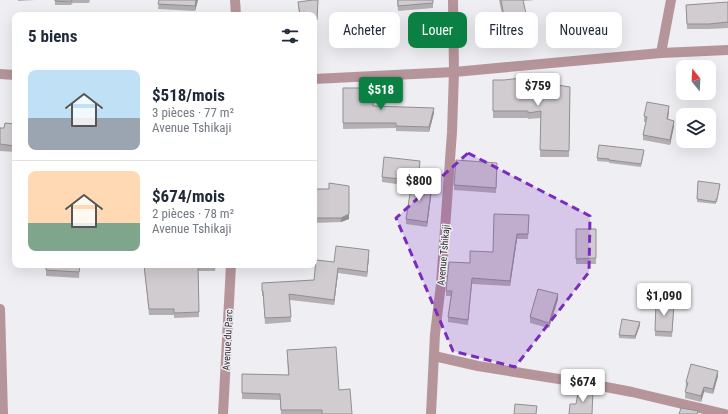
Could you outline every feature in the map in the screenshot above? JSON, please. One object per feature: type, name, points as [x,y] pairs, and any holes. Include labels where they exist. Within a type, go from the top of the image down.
[{"type":"street","points":[[235,0],[236,12]]},
{"type":"street","name":"Avenue Tshikaji","points":[[431,414],[435,334],[441,284],[446,218],[454,72],[453,0]]},
{"type":"street","points":[[661,53],[671,0]]},
{"type":"street","points":[[317,79],[454,72],[661,53],[728,50]]},
{"type":"street","points":[[0,74],[12,75]]},
{"type":"street","name":"Avenue du Parc","points":[[223,414],[231,268]]},
{"type":"street","points":[[0,310],[3,414]]},
{"type":"street","points":[[434,356],[478,366],[611,388],[725,414]]},
{"type":"highlighted area","points":[[468,153],[590,216],[589,272],[515,367],[453,351],[396,218]]},
{"type":"building","points":[[55,0],[72,0],[71,2]]},
{"type":"building","points":[[159,0],[196,0],[195,6],[158,4]]},
{"type":"building","points":[[318,0],[317,20],[317,12],[300,12],[298,2]]},
{"type":"building","points":[[398,0],[433,0],[433,3],[398,6]]},
{"type":"building","points":[[501,0],[523,0],[526,12],[503,12]]},
{"type":"building","points":[[728,2],[728,22],[687,24],[686,5]]},
{"type":"building","points":[[539,76],[539,82],[570,87],[569,151],[540,150],[541,111],[528,113],[528,111],[493,111],[493,80]]},
{"type":"building","points":[[343,88],[373,88],[373,106],[434,108],[429,127],[396,126],[396,123],[343,123]]},
{"type":"building","points":[[647,102],[669,106],[667,119],[674,121],[670,140],[643,135],[647,117],[644,116]]},
{"type":"building","points":[[5,123],[12,124],[12,146],[0,144],[0,128],[4,128]]},
{"type":"building","points":[[599,145],[644,150],[641,164],[597,158]]},
{"type":"building","points":[[384,157],[420,161],[418,181],[382,177]]},
{"type":"building","points":[[456,160],[497,163],[496,188],[454,185]]},
{"type":"building","points":[[412,181],[432,184],[427,222],[406,219]]},
{"type":"building","points":[[698,181],[720,184],[716,202],[697,199]]},
{"type":"building","points":[[329,183],[349,186],[349,214],[341,218],[317,218],[317,189],[329,189]]},
{"type":"building","points":[[494,214],[529,215],[528,234],[517,234],[510,281],[472,278],[468,320],[448,317],[452,291],[446,291],[449,262],[470,263],[470,251],[493,252]]},
{"type":"building","points":[[576,229],[596,229],[596,258],[576,259]]},
{"type":"building","points":[[336,246],[369,250],[367,272],[338,268],[334,300],[289,294],[291,317],[265,318],[262,283],[314,280],[317,260],[334,262]]},
{"type":"building","points":[[46,268],[80,268],[79,272],[46,270]]},
{"type":"building","points":[[144,268],[198,268],[199,312],[174,313],[174,309],[149,309]]},
{"type":"building","points":[[538,289],[558,294],[549,323],[530,317]]},
{"type":"building","points":[[656,302],[674,303],[672,332],[655,331]]},
{"type":"building","points":[[622,319],[640,322],[635,336],[619,335]]},
{"type":"building","points":[[336,347],[339,390],[350,389],[352,414],[322,414],[322,410],[281,410],[280,394],[242,393],[242,374],[289,375],[287,350]]},
{"type":"building","points":[[691,364],[718,371],[713,389],[704,387],[701,396],[685,392]]},
{"type":"building","points":[[579,388],[593,390],[592,414],[569,414],[570,404],[576,404]]},
{"type":"building","points":[[515,404],[537,406],[536,414],[514,414]]},
{"type":"building","points":[[681,408],[698,411],[697,414],[679,414]]}]
